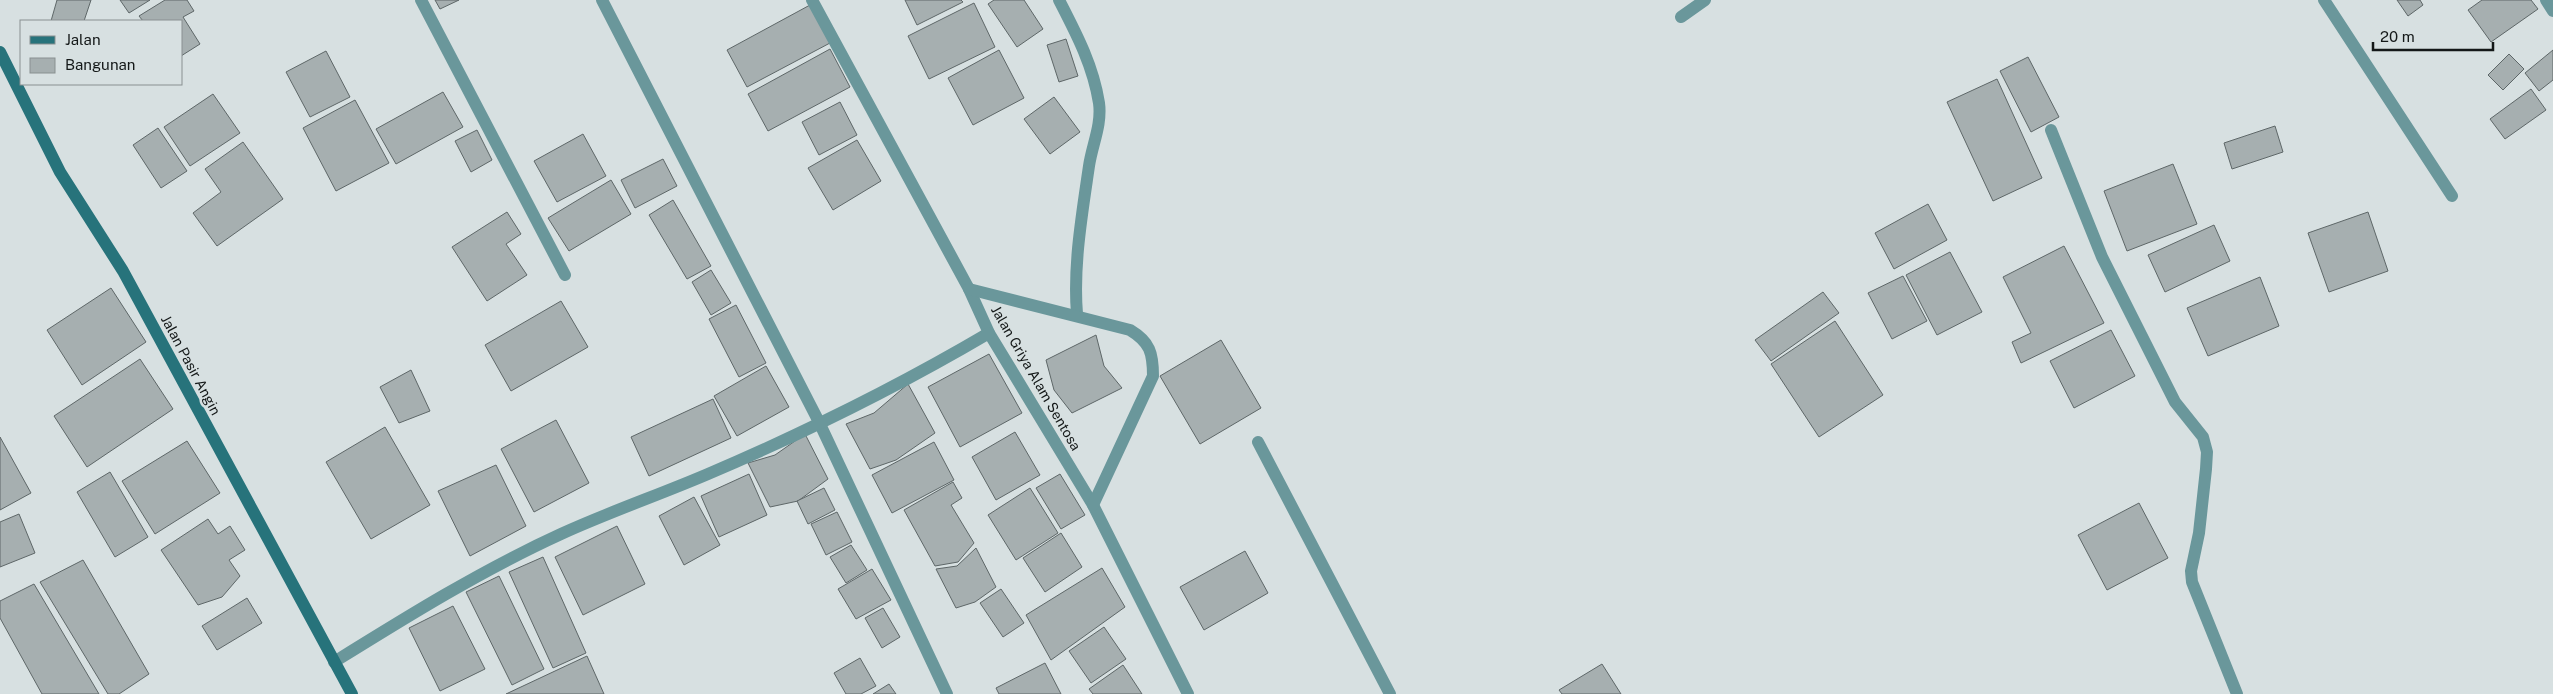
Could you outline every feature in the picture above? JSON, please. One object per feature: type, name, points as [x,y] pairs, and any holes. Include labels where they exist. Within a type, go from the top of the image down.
[{"type":"street","points":[[421,0],[565,274]]},
{"type":"street","points":[[602,0],[819,422],[947,694]]},
{"type":"street","name":"Jalan Griya Alam Sentosa","points":[[812,0],[969,288],[989,334],[1093,505],[1188,694]]},
{"type":"street","points":[[1059,0],[1085,49],[1099,104],[1098,134],[1089,164],[1075,290],[1077,314]]},
{"type":"street","points":[[1681,17],[1705,0]]},
{"type":"street","points":[[2324,0],[2452,196]]},
{"type":"street","points":[[2546,0],[2553,11]]},
{"type":"street","name":"Jalan Pasir Angin","points":[[0,52],[60,172],[123,271],[352,694]]},
{"type":"street","points":[[2051,130],[2102,257],[2175,402],[2203,437],[2207,452],[2206,469],[2199,533],[2191,571],[2192,582],[2237,694]]},
{"type":"street","points":[[969,288],[1077,314],[1130,330],[1142,337],[1149,345],[1153,356],[1153,376],[1093,505]]},
{"type":"street","points":[[334,662],[423,607],[495,566],[562,534],[709,474],[926,370],[989,334]]},
{"type":"street","points":[[1258,442],[1390,694]]},
{"type":"building","points":[[57,0],[91,0],[84,20],[51,20]]},
{"type":"building","points":[[120,0],[150,0],[129,13]]},
{"type":"building","points":[[165,0],[187,0],[194,11],[183,17],[200,44],[182,55],[182,20],[142,20],[139,16]]},
{"type":"building","points":[[435,0],[459,0],[440,9]]},
{"type":"building","points":[[905,0],[961,0],[963,2],[917,25]]},
{"type":"building","points":[[994,0],[1024,0],[1043,29],[1017,47],[988,4]]},
{"type":"building","points":[[2397,0],[2420,0],[2423,5],[2408,16]]},
{"type":"building","points":[[2482,0],[2531,0],[2538,9],[2491,42],[2468,10]]},
{"type":"building","points":[[974,3],[995,47],[929,79],[908,36]]},
{"type":"building","points":[[810,5],[830,43],[747,87],[727,50]]},
{"type":"building","points":[[1066,39],[1078,76],[1059,82],[1047,45]]},
{"type":"building","points":[[830,49],[850,87],[768,131],[748,94]]},
{"type":"building","points":[[999,50],[1024,98],[973,125],[948,78]]},
{"type":"building","points":[[2553,50],[2553,80],[2539,91],[2525,73]]},
{"type":"building","points":[[326,51],[350,97],[310,117],[286,72]]},
{"type":"building","points":[[2509,54],[2524,69],[2503,90],[2488,75]]},
{"type":"building","points":[[2028,57],[2059,117],[2031,132],[2000,71]]},
{"type":"building","points":[[1997,79],[2042,178],[1993,201],[1947,102]]},
{"type":"building","points":[[2531,89],[2546,110],[2505,139],[2490,119]]},
{"type":"building","points":[[443,92],[463,127],[396,164],[376,129]]},
{"type":"building","points":[[213,94],[240,133],[190,166],[164,127]]},
{"type":"building","points":[[1054,97],[1080,132],[1050,154],[1024,119]]},
{"type":"building","points":[[355,100],[389,163],[336,191],[303,128]]},
{"type":"building","points":[[840,102],[857,135],[819,155],[802,122]]},
{"type":"building","points":[[2275,126],[2283,152],[2232,169],[2224,143]]},
{"type":"building","points":[[158,128],[187,171],[161,188],[133,145]]},
{"type":"building","points":[[477,130],[492,160],[471,172],[455,141]]},
{"type":"building","points":[[583,134],[606,176],[557,202],[534,161]]},
{"type":"building","points":[[857,140],[881,181],[833,210],[808,168]]},
{"type":"building","points":[[243,142],[283,199],[217,246],[193,213],[221,192],[205,169]]},
{"type":"building","points":[[663,159],[677,186],[635,208],[621,180]]},
{"type":"building","points":[[2173,164],[2197,224],[2127,251],[2104,191]]},
{"type":"building","points":[[611,180],[631,214],[569,251],[548,218]]},
{"type":"building","points":[[673,200],[711,266],[687,279],[649,215]]},
{"type":"building","points":[[1928,204],[1947,240],[1894,269],[1875,233]]},
{"type":"building","points":[[507,212],[521,234],[506,244],[527,275],[487,301],[452,247]]},
{"type":"building","points":[[2368,212],[2388,271],[2329,292],[2308,233]]},
{"type":"building","points":[[2214,225],[2230,261],[2165,292],[2148,255]]},
{"type":"building","points":[[2064,246],[2104,323],[2021,363],[2012,342],[2031,333],[2003,277]]},
{"type":"building","points":[[1950,252],[1982,312],[1937,335],[1906,275]]},
{"type":"building","points":[[711,270],[731,303],[711,315],[692,282]]},
{"type":"building","points":[[1903,276],[1927,321],[1892,339],[1868,293]]},
{"type":"building","points":[[2260,277],[2279,326],[2208,356],[2187,308]]},
{"type":"building","points":[[111,288],[146,342],[82,385],[47,330]]},
{"type":"building","points":[[1823,292],[1839,313],[1771,361],[1755,340]]},
{"type":"building","points":[[561,301],[588,347],[511,391],[485,345]]},
{"type":"building","points":[[736,305],[766,363],[739,377],[709,319]]},
{"type":"building","points":[[1835,321],[1883,395],[1819,437],[1771,364]]},
{"type":"building","points":[[2111,330],[2135,376],[2074,408],[2050,361]]},
{"type":"building","points":[[1096,335],[1104,366],[1122,388],[1072,413],[1054,390],[1046,360]]},
{"type":"building","points":[[1221,340],[1261,408],[1200,444],[1160,376]]},
{"type":"building","points":[[989,354],[1022,413],[960,447],[928,387]]},
{"type":"building","points":[[140,359],[173,409],[87,467],[54,416]]},
{"type":"building","points":[[766,366],[789,407],[737,436],[714,396]]},
{"type":"building","points":[[411,370],[430,411],[399,423],[380,387]]},
{"type":"building","points":[[908,384],[935,433],[896,460],[870,469],[846,424],[874,413]]},
{"type":"building","points":[[713,399],[731,438],[649,476],[631,437]]},
{"type":"building","points":[[556,420],[589,483],[534,512],[501,449]]},
{"type":"building","points":[[385,427],[430,505],[371,539],[326,462]]},
{"type":"building","points":[[1015,432],[1040,475],[996,500],[972,457]]},
{"type":"building","points":[[805,434],[828,479],[798,501],[770,507],[748,463],[775,455]]},
{"type":"building","points":[[0,437],[31,493],[0,510]]},
{"type":"building","points":[[187,441],[220,493],[155,534],[122,481]]},
{"type":"building","points":[[934,442],[954,480],[892,513],[872,475]]},
{"type":"building","points":[[496,465],[526,526],[470,556],[438,491]]},
{"type":"building","points":[[110,472],[148,537],[115,557],[77,492]]},
{"type":"building","points":[[749,474],[767,515],[719,537],[701,496]]},
{"type":"building","points":[[1060,474],[1085,515],[1061,529],[1036,488]]},
{"type":"building","points":[[953,482],[962,498],[951,505],[974,543],[958,562],[935,566],[904,510]]},
{"type":"building","points":[[824,488],[835,510],[808,524],[797,501]]},
{"type":"building","points":[[1030,488],[1058,533],[1016,560],[988,515]]},
{"type":"building","points":[[694,497],[720,545],[684,565],[659,516]]},
{"type":"building","points":[[2139,503],[2168,558],[2107,590],[2078,535]]},
{"type":"building","points":[[837,512],[852,542],[826,555],[811,524]]},
{"type":"building","points":[[19,514],[35,553],[0,567],[0,522]]},
{"type":"building","points":[[208,519],[218,534],[230,526],[245,550],[229,560],[240,576],[222,597],[198,605],[161,550]]},
{"type":"building","points":[[617,526],[645,584],[583,615],[555,557]]},
{"type":"building","points":[[1061,533],[1082,567],[1045,592],[1023,558]]},
{"type":"building","points":[[851,545],[867,570],[846,583],[830,557]]},
{"type":"building","points":[[976,548],[996,587],[975,602],[956,608],[936,569],[957,566]]},
{"type":"building","points":[[1245,551],[1268,593],[1204,630],[1180,587]]},
{"type":"building","points":[[543,557],[586,653],[553,668],[509,572]]},
{"type":"building","points":[[83,560],[149,674],[119,694],[108,694],[40,582]]},
{"type":"building","points":[[1102,568],[1125,607],[1051,660],[1026,615]]},
{"type":"building","points":[[872,569],[891,600],[856,619],[838,589]]},
{"type":"building","points":[[499,576],[544,669],[512,685],[466,592]]},
{"type":"building","points":[[34,584],[99,694],[42,694],[0,618],[0,601]]},
{"type":"building","points":[[1001,589],[1024,623],[1003,637],[980,603]]},
{"type":"building","points":[[247,598],[262,623],[217,650],[202,626]]},
{"type":"building","points":[[453,606],[485,669],[440,691],[409,628]]},
{"type":"building","points":[[883,608],[900,637],[882,648],[865,618]]},
{"type":"building","points":[[1104,627],[1126,659],[1091,683],[1069,651]]},
{"type":"building","points":[[587,656],[604,694],[506,694]]},
{"type":"building","points":[[860,658],[876,686],[861,694],[846,694],[834,673]]},
{"type":"building","points":[[1045,663],[1061,694],[999,694],[996,688]]},
{"type":"building","points":[[1602,664],[1621,694],[1562,694],[1559,690]]},
{"type":"building","points":[[1123,665],[1142,694],[1093,694],[1089,689]]},
{"type":"building","points":[[889,684],[896,694],[873,694]]}]
